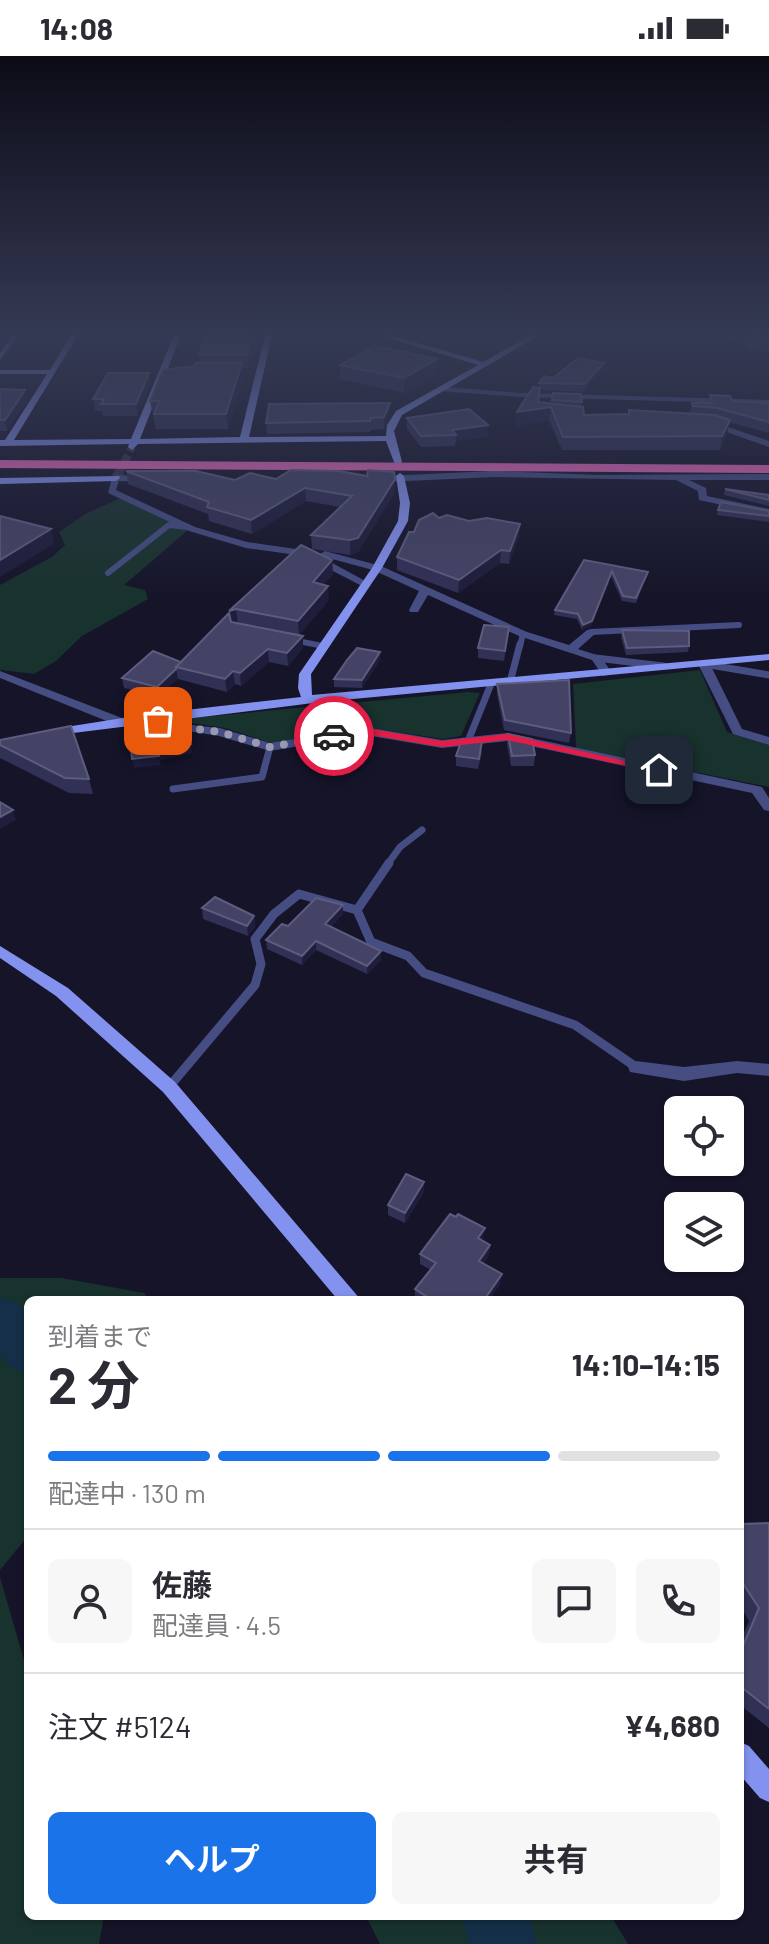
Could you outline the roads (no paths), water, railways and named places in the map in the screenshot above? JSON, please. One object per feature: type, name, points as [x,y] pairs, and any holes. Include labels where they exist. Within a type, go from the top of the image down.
[{"type":"highway","points":[[4,482],[29,468],[59,465]]},
{"type":"highway","points":[[0,466],[769,469]]},
{"type":"street","points":[[4,443],[17,423]]},
{"type":"street","points":[[133,444],[142,423]]},
{"type":"street","points":[[244,440],[248,423]]},
{"type":"street","points":[[391,423],[389,438],[398,462]]},
{"type":"street","points":[[706,423],[725,426],[769,444]]},
{"type":"street","points":[[4,443],[133,444],[389,438]]},
{"type":"street","points":[[0,466],[10,472],[4,482]]},
{"type":"street","points":[[373,479],[494,474],[598,478],[671,475],[769,477]]},
{"type":"street","points":[[671,475],[703,490],[702,498],[769,512]]},
{"type":"street","points":[[116,478],[111,491],[176,522],[246,545],[306,553],[364,583]]},
{"type":"street","points":[[308,701],[304,688],[305,674],[377,568],[403,521],[405,503],[400,478]]},
{"type":"street","points":[[4,482],[156,479]]},
{"type":"street","points":[[176,522],[310,548],[377,568],[424,592],[523,634],[596,658],[607,674]]},
{"type":"street","points":[[414,610],[424,592]]},
{"type":"street","points":[[570,650],[591,632]]},
{"type":"street","points":[[266,635],[323,646]]},
{"type":"street","points":[[33,736],[118,721],[769,657]]},
{"type":"street","points":[[704,664],[737,731],[769,741]]},
{"type":"street","points":[[0,674],[118,721]]},
{"type":"street","points":[[154,719],[171,726],[220,732],[270,747],[365,731],[442,744],[507,737],[763,790],[769,807]]},
{"type":"street","points":[[154,719],[155,748]]},
{"type":"street","points":[[0,951],[62,992],[169,1087],[348,1296]]},
{"type":"street","points":[[636,1067],[684,1074],[737,1067],[769,1070]]},
{"type":"street","points":[[744,1760],[769,1789]]},
{"type":"lane","points":[[108,573],[169,525],[188,527]]},
{"type":"lane","points":[[591,632],[739,625]]},
{"type":"lane","points":[[510,682],[523,634]]},
{"type":"lane","points":[[596,658],[670,668]]},
{"type":"lane","points":[[704,664],[769,675]]},
{"type":"lane","points":[[468,741],[491,684]]},
{"type":"lane","points":[[173,789],[262,777],[270,747]]},
{"type":"lane","points":[[357,910],[400,847],[422,830]]},
{"type":"lane","points":[[169,1087],[255,985],[261,964],[255,939],[266,920],[299,894],[357,910]]},
{"type":"lane","points":[[357,910],[371,942],[408,956],[424,973],[575,1025],[636,1067]]},
{"type":"waterway","points":[[0,1319],[24,1346]]},
{"type":"waterway","points":[[496,1920],[503,1944]]},
{"type":"tunnel","points":[[120,471],[132,447]]},
{"type":"tunnel","points":[[116,478],[120,471]]}]
